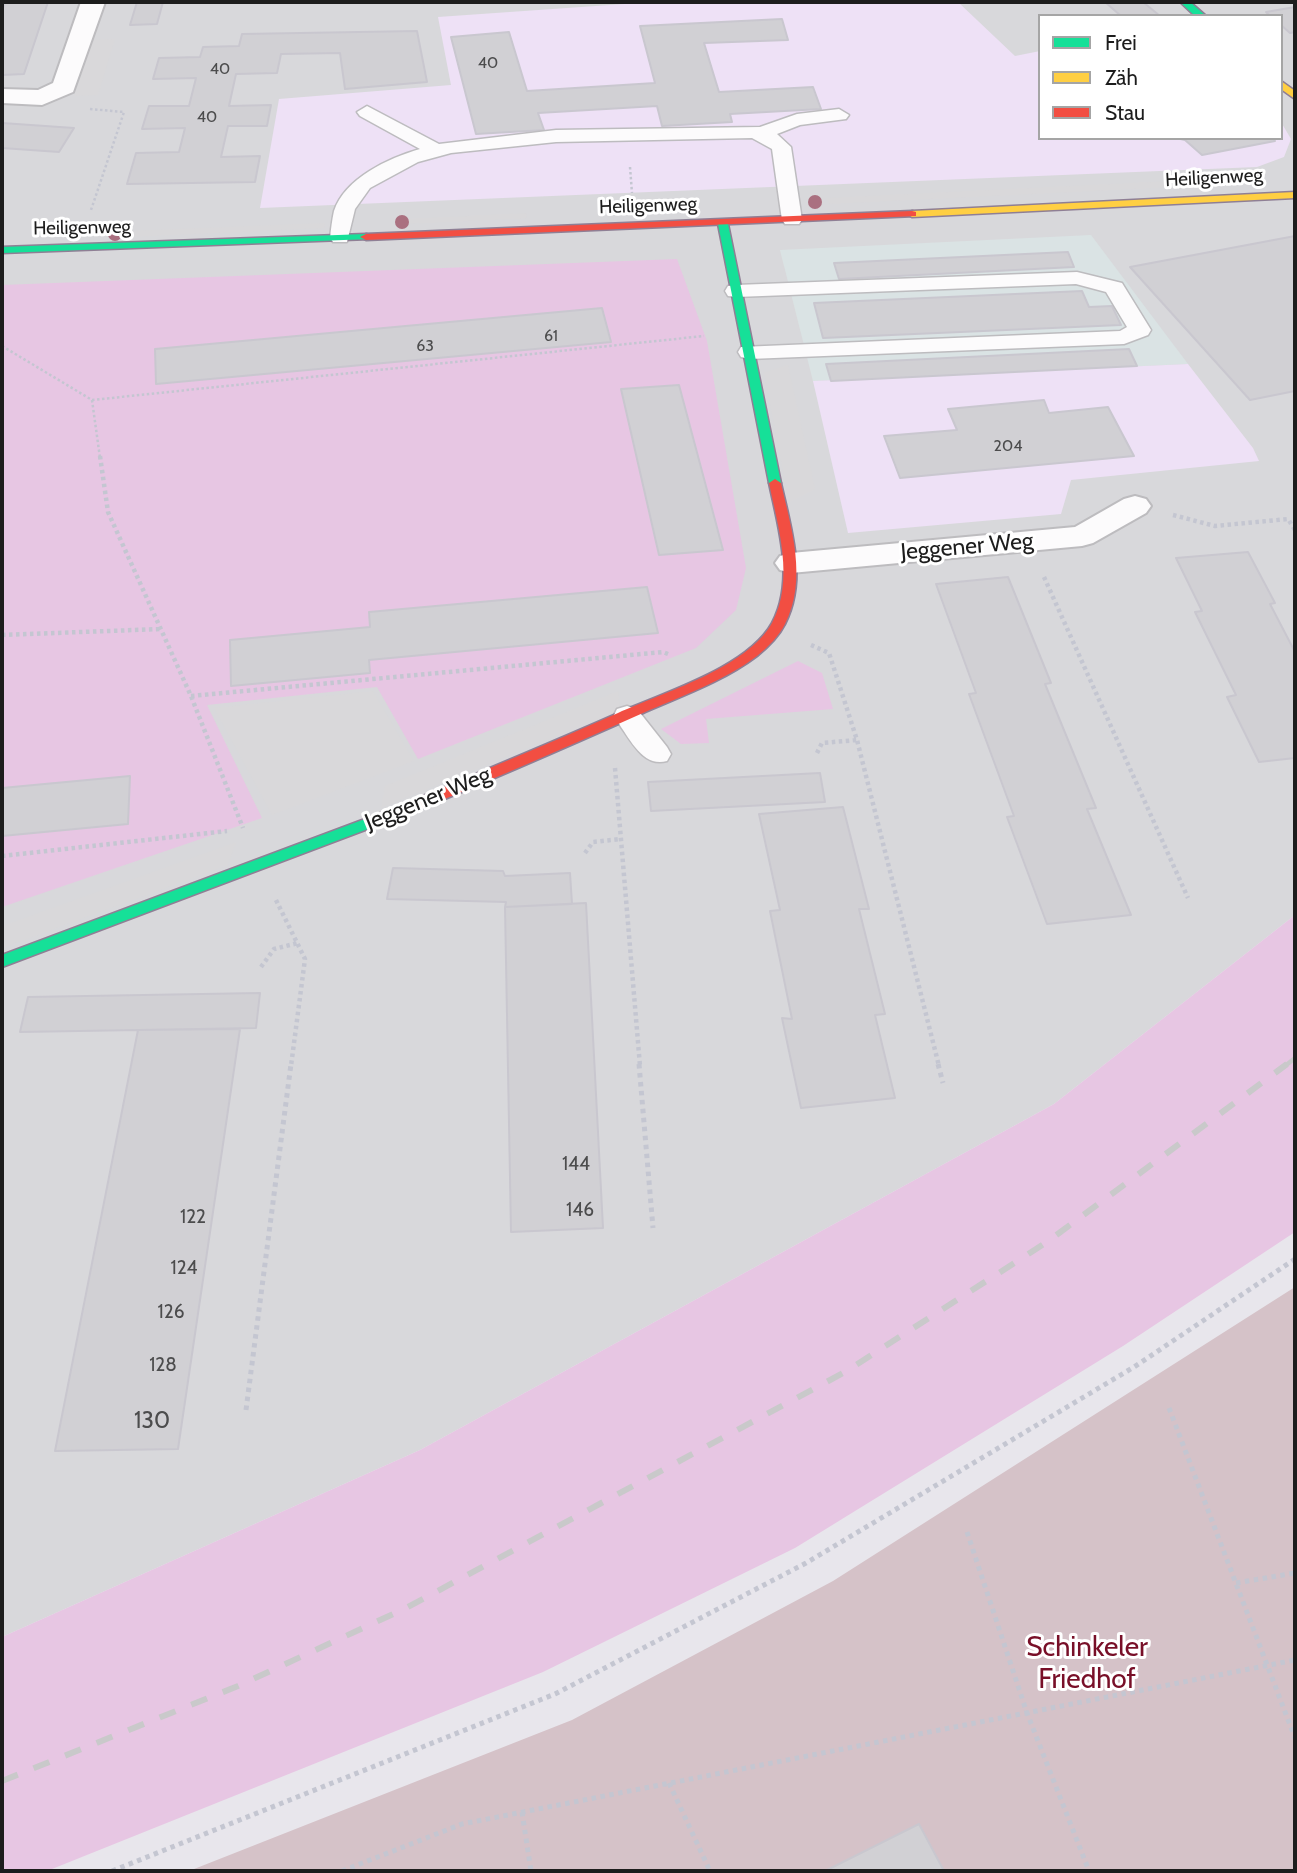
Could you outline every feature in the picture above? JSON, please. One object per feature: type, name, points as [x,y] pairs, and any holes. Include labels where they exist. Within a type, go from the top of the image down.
[{"type":"street","points":[[2,96],[42,98],[64,87],[93,2]]},
{"type":"street","points":[[1185,2],[1199,14]]},
{"type":"street","name":"Heiligenweg","points":[[2,250],[78,251],[723,224],[1295,195]]},
{"type":"street","name":"Jeggener Weg","points":[[2,961],[444,793],[619,718],[715,672],[750,652],[775,631],[789,597],[791,563],[723,224]]},
{"type":"street","name":"Jeggener Weg","points":[[791,563],[1082,536],[1135,506]]},
{"type":"lane","points":[[367,112],[437,151]]},
{"type":"lane","points":[[340,238],[345,209],[363,184],[411,158],[437,151],[462,145],[556,136],[760,134],[797,120],[839,115]]},
{"type":"lane","points":[[760,134],[780,147],[792,220]]},
{"type":"lane","points":[[736,291],[1077,278],[1114,288],[1140,330],[1124,337],[747,342]]},
{"type":"lane","points":[[619,718],[657,754]]},
{"type":"path","points":[[42,98],[66,107],[124,112],[78,251]]},
{"type":"path","points":[[2,346],[92,400],[747,342]]},
{"type":"path","points":[[2,856],[243,829],[191,696],[108,512],[92,400]]},
{"type":"path","points":[[1135,506],[1215,526],[1288,519],[1295,530]]},
{"type":"path","points":[[1028,541],[1188,898]]},
{"type":"path","points":[[2,635],[161,629]]},
{"type":"path","points":[[775,631],[829,653],[857,740],[943,1083]]},
{"type":"path","points":[[191,696],[663,652],[715,672]]},
{"type":"path","points":[[619,718],[621,839],[653,1228]]},
{"type":"path","points":[[817,753],[822,743],[857,740]]},
{"type":"path","points":[[585,853],[593,842],[621,839]]},
{"type":"path","points":[[246,1410],[305,959],[260,865]]},
{"type":"path","points":[[261,967],[274,949],[298,943]]},
{"type":"path","points":[[112,1871],[555,1693],[603,1669],[806,1563],[1134,1367],[1295,1259]]},
{"type":"path","points":[[1170,1408],[1295,1738]]},
{"type":"path","points":[[968,1532],[1027,1713],[1089,1871]]},
{"type":"path","points":[[1236,1583],[1295,1573]]},
{"type":"path","points":[[342,1871],[462,1824],[1295,1660]]},
{"type":"path","points":[[669,1783],[710,1871]]},
{"type":"path","points":[[522,1812],[531,1871]]},
{"type":"shaded area","points":[[2,2],[1295,2],[1295,915],[1054,1104],[420,1450],[2,1637]]},
{"type":"shaded area","points":[[653,2],[958,2],[1015,56],[1038,51],[1038,140],[1283,140],[1283,125],[1291,139],[1284,157],[1257,167],[260,208],[279,99],[451,85],[438,17]]},
{"type":"shaded area","points":[[115,39],[98,95],[74,96],[92,40]]},
{"type":"shaded area","points":[[1232,178],[1235,184],[829,204],[827,198]]},
{"type":"shaded area","points":[[526,213],[527,218],[408,224],[408,219]]},
{"type":"shaded area","points":[[325,223],[324,228],[128,237],[129,231]]},
{"type":"shaded area","points":[[1091,235],[1188,364],[813,381],[780,250]]},
{"type":"shaded area","points":[[677,259],[707,341],[746,568],[736,610],[696,648],[418,759],[377,687],[207,705],[262,818],[2,907],[2,285]]},
{"type":"shaded area","points":[[1188,364],[1253,448],[1259,461],[1071,480],[1061,514],[848,533],[813,381]]},
{"type":"shaded area","points":[[788,365],[815,489],[789,502],[764,373]]},
{"type":"shaded area","points":[[798,661],[822,673],[833,709],[706,719],[709,743],[681,744],[661,729]]},
{"type":"shaded area","points":[[373,691],[414,761],[272,815],[214,708]]},
{"type":"shaded area","points":[[618,691],[620,710],[381,808],[385,786]]},
{"type":"shaded area","points":[[236,842],[228,865],[2,948],[2,926]]},
{"type":"shaded area","points":[[1295,915],[1295,1232],[1123,1346],[795,1548],[543,1672],[47,1871],[2,1871],[2,1637],[420,1450],[1054,1104]]},
{"type":"green space","name":"Schinkeler Friedhof","points":[[1295,1287],[1295,1871],[189,1871],[572,1720],[833,1581]]},
{"type":"building","points":[[5,2],[48,2],[24,74],[2,75],[2,11]]},
{"type":"building","points":[[137,2],[163,2],[157,24],[130,25]]},
{"type":"building","points":[[1105,2],[1143,2],[1158,14],[1119,14]]},
{"type":"building","points":[[1295,7],[1295,32],[1290,33],[1283,27],[1283,14],[1266,12]]},
{"type":"building","points":[[782,19],[788,40],[704,43],[719,92],[813,87],[821,109],[730,114],[732,122],[662,126],[657,106],[538,113],[544,130],[476,134],[451,37],[509,32],[527,91],[655,83],[640,26]]},
{"type":"building","points":[[417,31],[427,82],[345,89],[340,53],[281,54],[277,73],[236,74],[229,106],[271,105],[267,126],[228,126],[221,157],[260,156],[255,182],[127,184],[136,153],[179,152],[185,128],[142,129],[149,106],[189,106],[196,78],[153,79],[159,58],[200,57],[203,47],[239,46],[242,34]]},
{"type":"building","points":[[2,123],[74,128],[59,152],[2,148]]},
{"type":"building","points":[[1185,140],[1275,141],[1202,155]]},
{"type":"building","points":[[1295,236],[1295,391],[1250,400],[1130,267]]},
{"type":"building","points":[[1068,252],[1074,267],[839,279],[834,263]]},
{"type":"building","points":[[1082,291],[1089,307],[1112,306],[1121,325],[823,338],[814,303]]},
{"type":"building","points":[[602,308],[611,342],[156,384],[155,349]]},
{"type":"building","points":[[1129,349],[1137,366],[831,381],[826,364]]},
{"type":"building","points":[[679,385],[723,550],[659,555],[621,389]]},
{"type":"building","points":[[1044,400],[1049,413],[1108,407],[1134,456],[900,478],[884,436],[957,430],[948,409]]},
{"type":"building","points":[[1248,552],[1275,603],[1270,604],[1295,652],[1295,758],[1259,762],[1227,697],[1236,695],[1195,612],[1202,611],[1176,558]]},
{"type":"building","points":[[1008,577],[1051,683],[1045,684],[1096,808],[1087,809],[1131,915],[1047,924],[1007,817],[1014,816],[969,694],[976,693],[936,584]]},
{"type":"building","points":[[647,587],[658,633],[369,660],[370,673],[231,686],[230,640],[370,627],[369,612]]},
{"type":"building","points":[[820,773],[825,802],[651,811],[648,782]]},
{"type":"building","points":[[130,776],[128,824],[2,836],[2,788]]},
{"type":"building","points":[[843,807],[869,909],[859,909],[885,1014],[875,1015],[895,1098],[801,1108],[782,1018],[792,1019],[770,911],[780,910],[759,814]]},
{"type":"building","points":[[393,868],[503,871],[505,876],[570,873],[572,904],[505,907],[506,902],[387,899]]},
{"type":"building","points":[[586,903],[603,1228],[511,1232],[505,907]]},
{"type":"building","points":[[260,993],[256,1028],[20,1032],[28,997]]},
{"type":"building","points":[[240,1029],[178,1449],[55,1451],[138,1030]]},
{"type":"building","points":[[919,1824],[944,1871],[825,1871]]},
{"type":"railway","points":[[1285,1066],[1295,1058]]},
{"type":"railway","points":[[2,1781],[238,1686],[406,1608],[845,1372],[1047,1242],[1287,1064]]},
{"type":"traffic: fast","points":[[1185,2],[1199,14]]},
{"type":"traffic: fast","points":[[723,224],[775,483]]},
{"type":"traffic: fast","points":[[2,250],[366,237]]},
{"type":"traffic: fast","points":[[2,961],[413,806]]},
{"type":"traffic: slow","points":[[1283,86],[1295,96]]},
{"type":"traffic: slow","points":[[912,214],[1295,195]]},
{"type":"traffic: jam","points":[[366,237],[912,214]]},
{"type":"traffic: jam","points":[[413,806],[695,685],[753,652],[778,624],[789,589],[789,554],[775,483]]}]
